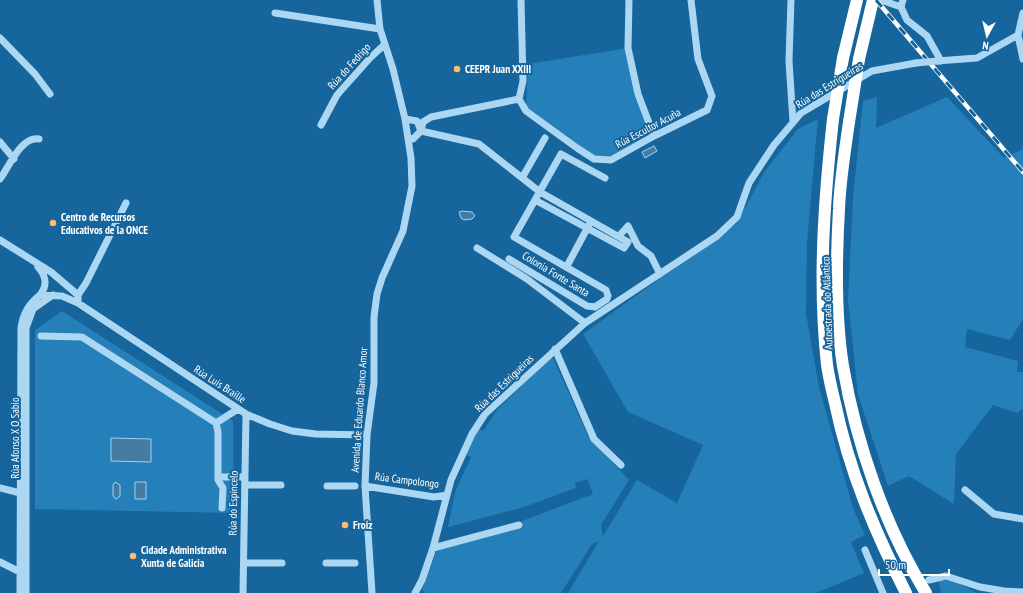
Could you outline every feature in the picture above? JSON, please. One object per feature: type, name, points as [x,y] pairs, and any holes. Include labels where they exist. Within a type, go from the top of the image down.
[{"type":"highway","name":"Autoestrada do Atlántico","points":[[857,0],[844,58],[833,119],[824,207],[822,280],[827,366],[843,439],[854,475],[879,539],[906,593]]},
{"type":"highway","name":"Autoestrada do Atlántico","points":[[873,0],[866,24],[848,122],[839,208],[839,329],[843,367],[858,435],[870,472],[895,535],[926,593]]},
{"type":"street","name":"Avenida de Eduardo Blanco Amor","points":[[372,593],[365,486],[367,435],[374,383],[374,317],[377,294],[382,278],[403,232],[410,202],[411,179],[405,119],[393,69],[380,29],[377,0]]},
{"type":"street","points":[[408,138],[413,138],[421,131],[423,122],[431,117],[518,99],[524,81],[521,0]]},
{"type":"street","points":[[629,0],[628,48],[638,94],[654,136]]},
{"type":"street","name":"Rúa Escultor Acuña","points":[[518,99],[526,111],[594,159],[611,160],[654,136],[707,110],[712,96],[698,59],[691,0]]},
{"type":"street","points":[[791,0],[789,61],[793,122]]},
{"type":"street","points":[[881,0],[902,4],[907,20],[927,36],[939,61]]},
{"type":"street","points":[[275,13],[380,29]]},
{"type":"street","points":[[1023,13],[1018,35],[1023,59]]},
{"type":"street","name":"Rúa das Estrigueiras","points":[[415,593],[422,580],[433,548],[447,495],[462,456],[472,434],[485,414],[585,323],[717,236],[737,217],[749,183],[774,145],[801,113],[872,70],[916,62],[977,58],[1018,35]]},
{"type":"street","points":[[0,38],[36,74],[50,94]]},
{"type":"street","name":"Rúa do Fedrigo","points":[[321,125],[337,95],[370,58],[384,45]]},
{"type":"street","points":[[405,119],[416,121],[421,131]]},
{"type":"street","points":[[421,131],[479,144],[540,192],[628,242],[624,248],[535,200]]},
{"type":"street","points":[[522,178],[545,138]]},
{"type":"street","points":[[0,179],[22,147],[29,140],[39,139]]},
{"type":"street","points":[[0,142],[14,159]]},
{"type":"street","name":"Colonia Fonte Santa","points":[[509,259],[587,306],[595,307],[607,299],[608,296],[606,290],[514,236],[561,154],[605,178]]},
{"type":"street","points":[[40,295],[54,294],[62,296],[78,304],[78,295],[86,283],[126,203]]},
{"type":"street","name":"Colonia Fonte Santa","points":[[567,266],[591,221]]},
{"type":"street","points":[[619,236],[628,226],[638,246],[651,256],[660,274]]},
{"type":"street","points":[[0,240],[61,280],[78,295]]},
{"type":"street","points":[[477,248],[527,279],[585,323]]},
{"type":"street","points":[[36,264],[44,273],[45,286],[40,295]]},
{"type":"street","name":"Rúa Afonso X O Sabio","points":[[20,593],[26,328],[33,309],[54,294]]},
{"type":"street","name":"Rúa Afonso X O Sabio","points":[[26,593],[21,328],[23,315],[27,307],[40,295]]},
{"type":"street","name":"Rúa Luis Braille","points":[[78,304],[246,414],[292,431],[316,434],[367,435]]},
{"type":"street","points":[[41,336],[82,337],[216,424],[218,432],[218,477],[223,488],[222,508]]},
{"type":"street","points":[[555,349],[594,439],[621,465]]},
{"type":"street","points":[[216,424],[238,409]]},
{"type":"street","name":"Rúa do Espincelo","points":[[243,593],[246,414]]},
{"type":"street","points":[[218,477],[245,477]]},
{"type":"street","points":[[245,485],[281,485]]},
{"type":"street","points":[[327,486],[355,486]]},
{"type":"street","name":"Rúa Campolongo","points":[[365,486],[434,496],[447,495]]},
{"type":"street","points":[[0,488],[23,494]]},
{"type":"street","points":[[965,490],[994,514],[1023,519]]},
{"type":"street","points":[[433,548],[519,525]]},
{"type":"street","points":[[865,550],[883,593]]},
{"type":"street","points":[[0,562],[20,572]]},
{"type":"street","points":[[244,563],[282,563]]},
{"type":"street","points":[[326,563],[355,563]]},
{"type":"street","points":[[929,580],[946,576],[980,587],[1004,592],[1023,592]]},
{"type":"shaded area","points":[[628,48],[638,94],[654,136],[611,160],[594,159],[526,111],[528,64]]},
{"type":"shaded area","points":[[877,97],[876,128],[947,97],[1004,158],[1023,149],[1023,319],[1010,340],[967,329],[965,347],[1018,361],[1017,372],[1023,372],[1023,409],[1017,413],[993,405],[956,454],[954,504],[909,476],[888,486],[858,395],[848,300],[853,196],[863,101]]},
{"type":"shaded area","points":[[818,119],[807,242],[806,313],[819,387],[853,508],[865,535],[851,542],[864,573],[816,593],[568,593],[599,541],[592,544],[561,593],[425,593],[422,590],[437,550],[487,533],[523,527],[522,521],[593,494],[587,479],[575,483],[576,488],[524,507],[448,527],[455,492],[471,457],[463,453],[476,427],[483,431],[497,410],[550,357],[553,358],[588,436],[629,480],[601,525],[603,536],[637,480],[677,503],[703,445],[628,412],[583,334],[737,223],[765,171],[798,129]]},
{"type":"shaded area","points":[[654,146],[657,151],[645,158],[642,152]]},
{"type":"shaded area","points":[[459,212],[472,212],[475,216],[472,219],[464,220],[461,218]]},
{"type":"shaded area","points":[[62,311],[233,421],[234,513],[35,509],[35,330]]},
{"type":"shaded area","points":[[111,438],[151,439],[151,462],[111,461]]},
{"type":"shaded area","points":[[115,482],[120,485],[120,496],[116,499],[113,496],[113,485]]},
{"type":"shaded area","points":[[135,482],[146,482],[146,499],[135,499]]},
{"type":"shaded area","points":[[952,580],[977,593],[941,593],[939,581]]},
{"type":"railway","points":[[876,0],[1023,172]]},
{"type":"place","name":"CEEPR Juan XXIII","points":[[457,69]]},
{"type":"place","name":"Centro de Recursos Educativos de la ONCE","points":[[53,223]]},
{"type":"place","name":"Froiz","points":[[345,525]]},
{"type":"place","name":"Cidade Administrativa Xunta de Galicia","points":[[133,556]]}]
